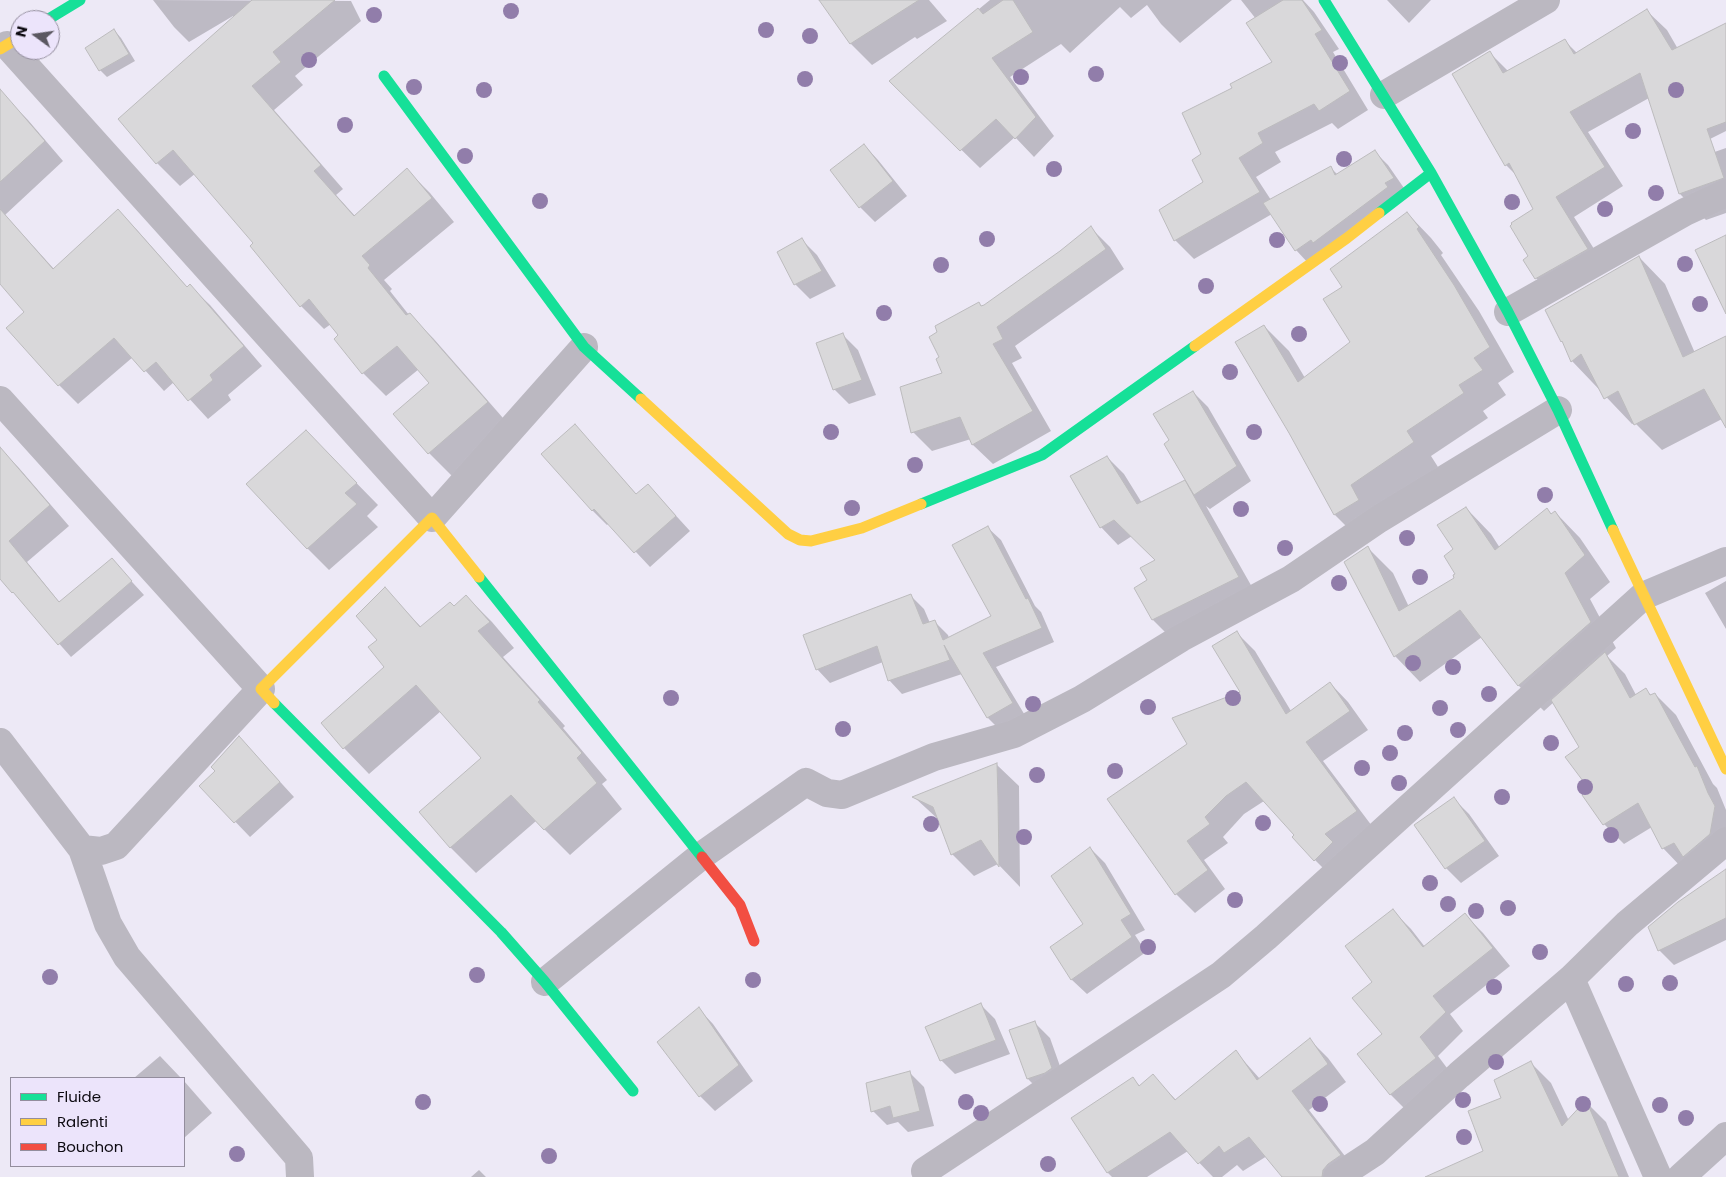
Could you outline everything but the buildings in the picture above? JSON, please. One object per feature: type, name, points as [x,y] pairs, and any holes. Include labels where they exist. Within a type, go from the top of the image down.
[{"type":"street","points":[[60,12],[80,0]]},
{"type":"street","points":[[1324,0],[1430,173],[1508,312],[1558,410],[1643,596],[1726,769]]},
{"type":"street","points":[[1384,96],[1546,0]]},
{"type":"street","points":[[9,44],[432,518],[740,905],[754,941]]},
{"type":"street","points":[[384,76],[584,347],[788,534],[800,540],[811,541],[862,528],[1042,456],[1348,238],[1430,173]]},
{"type":"street","points":[[1508,312],[1685,212],[1726,193]]},
{"type":"street","points":[[82,849],[101,851],[116,846],[261,689],[432,518],[584,347]]},
{"type":"street","points":[[0,400],[261,689],[501,932],[545,982],[632,1091]]},
{"type":"street","points":[[545,982],[701,856],[806,782],[826,793],[842,795],[934,757],[1014,734],[1082,699],[1181,638],[1291,579],[1378,519],[1558,410]]},
{"type":"street","points":[[925,1171],[1221,975],[1266,937],[1643,596],[1726,561]]},
{"type":"street","points":[[0,742],[82,849],[108,924],[127,957],[300,1158],[300,1177]]},
{"type":"street","points":[[1337,1177],[1375,1152],[1459,1075],[1571,979],[1627,924],[1726,842]]},
{"type":"street","points":[[1571,979],[1658,1177]]},
{"type":"street","points":[[1681,1177],[1726,1136]]},
{"type":"traffic: fast","points":[[60,12],[80,0]]},
{"type":"traffic: fast","points":[[1324,0],[1431,173],[1508,312],[1558,410],[1613,530]]},
{"type":"traffic: fast","points":[[384,76],[584,347],[641,399]]},
{"type":"traffic: fast","points":[[1379,213],[1431,173]]},
{"type":"traffic: fast","points":[[921,504],[1042,455],[1195,346]]},
{"type":"traffic: fast","points":[[479,577],[702,857]]},
{"type":"traffic: fast","points":[[274,703],[501,932],[545,982],[633,1091]]},
{"type":"traffic: slow","points":[[0,49],[10,43]]},
{"type":"traffic: slow","points":[[1195,346],[1347,238],[1379,213]]},
{"type":"traffic: slow","points":[[641,399],[788,534],[800,540],[811,541],[862,528],[921,504]]},
{"type":"traffic: slow","points":[[274,703],[261,689],[432,518],[479,577]]},
{"type":"traffic: slow","points":[[1613,530],[1726,769]]},
{"type":"traffic: jam","points":[[702,857],[740,905],[754,941]]}]
